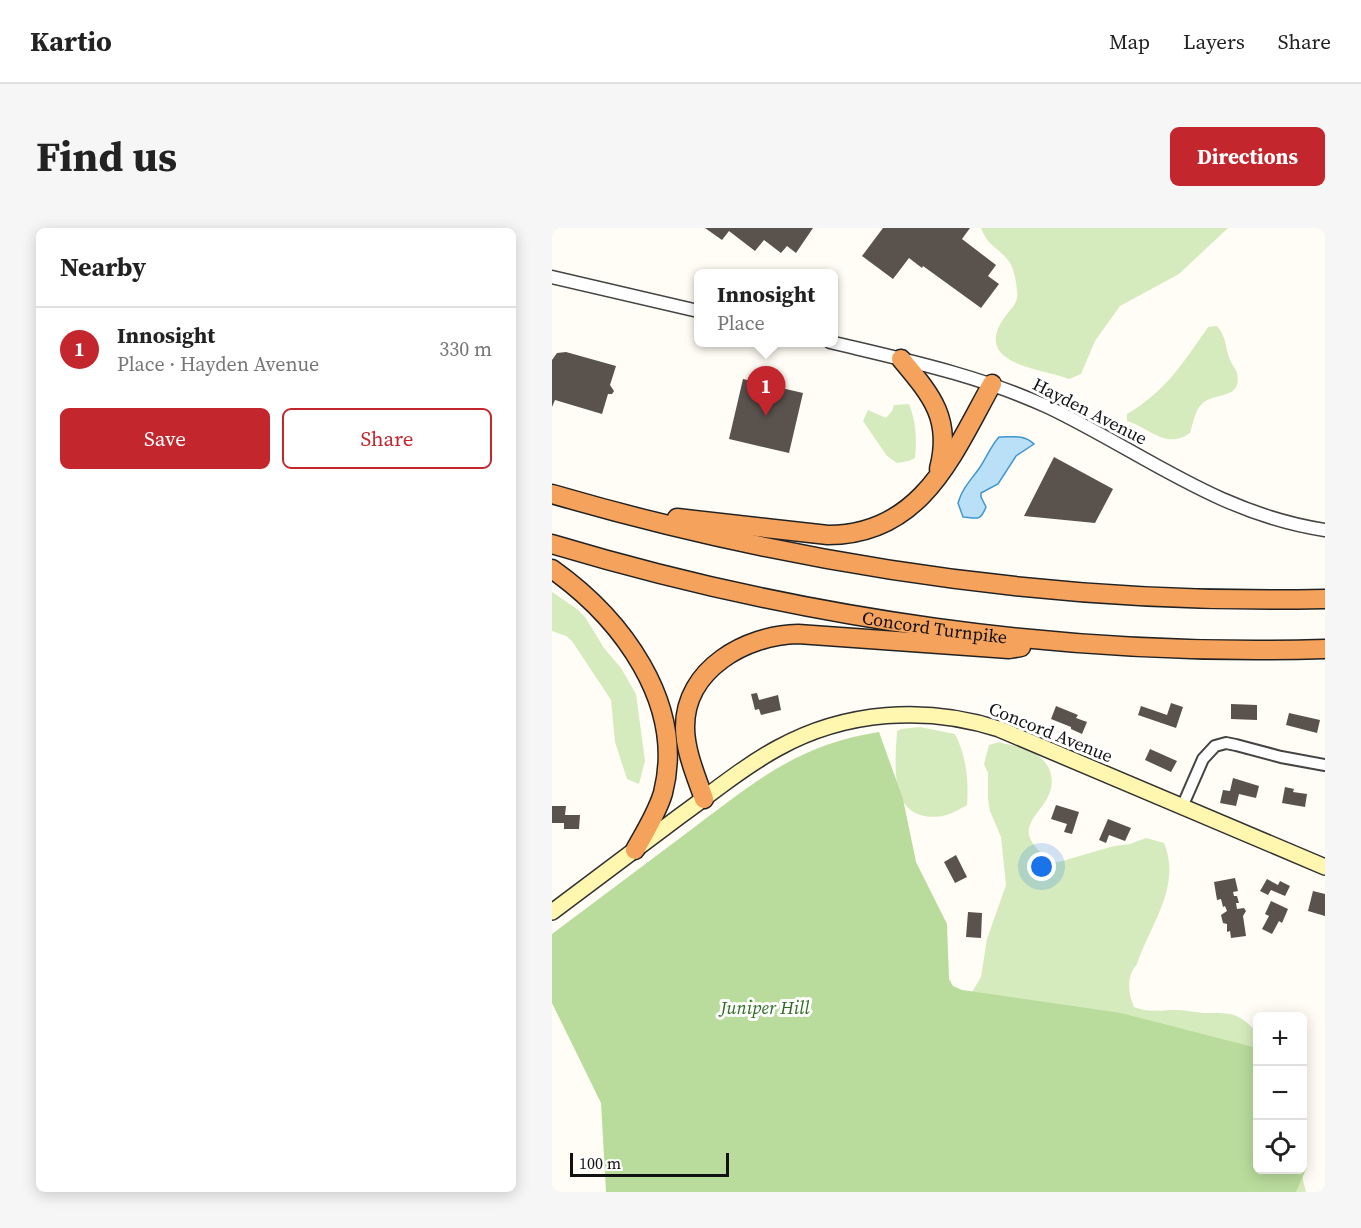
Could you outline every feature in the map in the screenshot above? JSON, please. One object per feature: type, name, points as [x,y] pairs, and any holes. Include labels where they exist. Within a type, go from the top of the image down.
[{"type":"highway","points":[[901,359],[928,392],[940,416],[943,446],[937,477]]},
{"type":"highway","points":[[630,515],[689,518],[815,534],[854,533],[878,527],[900,515],[923,497],[948,464],[992,384]]},
{"type":"highway","points":[[552,494],[630,515],[794,553],[994,585],[1148,597],[1226,600],[1325,599]]},
{"type":"highway","name":"Concord Turnpike","points":[[552,544],[675,578],[799,605],[943,629],[1066,642],[1194,649],[1325,650]]},
{"type":"highway","points":[[552,569],[587,598],[616,629],[645,672],[660,706],[667,744],[665,783],[657,810],[635,850]]},
{"type":"highway","points":[[704,799],[686,739],[685,726],[688,707],[695,688],[707,672],[723,658],[747,644],[770,636],[798,634],[1009,649],[1066,642]]},
{"type":"main road","name":"Concord Avenue","points":[[552,912],[757,760],[802,736],[852,720],[910,714],[954,718],[999,729],[1325,867]]},
{"type":"street","points":[[552,277],[694,311]]},
{"type":"street","name":"Hayden Avenue","points":[[838,344],[963,374],[992,384],[1067,417],[1198,489],[1227,502],[1283,521],[1325,530]]},
{"type":"street","points":[[1182,807],[1203,759],[1215,746],[1226,743],[1325,765]]},
{"type":"green space","points":[[981,228],[1228,228],[1179,274],[1120,306],[1095,341],[1081,374],[1069,379],[1014,362],[1003,355],[997,346],[996,334],[1004,318],[1014,306],[1017,299],[1017,286],[1009,262],[989,242]]},
{"type":"green space","points":[[1217,326],[1223,335],[1230,360],[1237,373],[1236,388],[1203,403],[1196,413],[1190,433],[1181,438],[1166,439],[1127,421],[1127,414],[1153,396],[1173,375],[1208,327]]},
{"type":"green space","points":[[909,404],[915,430],[915,458],[897,463],[887,456],[863,421],[868,410],[886,418],[894,405]]},
{"type":"green space","points":[[552,592],[585,617],[604,648],[621,668],[636,694],[645,761],[639,784],[627,779],[615,742],[611,700],[572,641],[552,631]]},
{"type":"green space","points":[[920,727],[955,734],[962,751],[968,787],[967,805],[946,815],[930,817],[912,811],[904,803],[899,793],[896,767],[897,731]]},
{"type":"green space","name":"Juniper Hill","points":[[879,732],[903,799],[916,862],[947,924],[949,979],[953,986],[962,990],[1121,1013],[1253,1047],[1253,1174],[1304,1174],[1296,1192],[606,1192],[601,1103],[552,1003],[552,934],[752,784],[797,757],[849,738]]},
{"type":"green space","points":[[999,742],[1027,749],[1040,757],[1049,768],[1052,782],[1050,791],[1032,821],[1029,835],[1035,846],[1049,861],[1059,862],[1146,838],[1164,843],[1169,859],[1167,890],[1131,974],[1129,990],[1134,1007],[1149,1011],[1178,1010],[1233,1015],[1244,1020],[1253,1028],[1253,1174],[1303,1174],[1306,1192],[968,1192],[972,992],[981,977],[987,939],[1006,885],[1001,837],[990,811],[988,799],[988,773],[984,764],[989,745]]},
{"type":"water","points":[[999,437],[1022,437],[1034,444],[1016,456],[998,484],[981,493],[986,507],[982,515],[977,518],[963,517],[958,503],[962,493]]},
{"type":"building","points":[[705,228],[813,228],[796,253],[787,246],[781,253],[764,240],[755,251],[729,231],[722,240]]},
{"type":"building","points":[[883,228],[970,228],[962,239],[996,265],[988,276],[999,284],[981,308],[909,258],[893,279],[862,256]]},
{"type":"building","points":[[566,352],[616,366],[610,385],[614,391],[608,394],[602,414],[555,400],[552,407],[552,360],[557,353]]},
{"type":"building","points":[[743,379],[803,393],[789,453],[729,439]]},
{"type":"building","points":[[1054,457],[1113,489],[1095,523],[1024,516]]},
{"type":"building","points":[[757,693],[759,700],[778,695],[781,710],[761,715],[759,709],[755,710],[751,694]]},
{"type":"building","points":[[1171,703],[1183,707],[1176,728],[1138,715],[1141,706],[1167,715]]},
{"type":"building","points":[[1231,704],[1257,705],[1257,720],[1231,719]]},
{"type":"building","points":[[1056,706],[1078,715],[1076,718],[1087,722],[1082,734],[1051,719]]},
{"type":"building","points":[[1289,713],[1320,720],[1317,733],[1286,725]]},
{"type":"building","points":[[1150,749],[1177,761],[1171,772],[1145,760]]},
{"type":"building","points":[[1233,778],[1259,786],[1256,798],[1239,794],[1236,806],[1220,803],[1223,790],[1230,791]]},
{"type":"building","points":[[1285,787],[1294,789],[1293,792],[1307,794],[1305,807],[1282,803]]},
{"type":"building","points":[[1056,805],[1079,812],[1072,834],[1064,832],[1067,824],[1051,819]]},
{"type":"building","points":[[552,806],[566,806],[565,815],[580,815],[579,829],[564,829],[564,823],[552,823]]},
{"type":"building","points":[[1108,819],[1131,828],[1125,841],[1109,835],[1106,843],[1099,840]]},
{"type":"building","points":[[956,855],[967,877],[955,883],[944,862]]},
{"type":"building","points":[[1235,878],[1238,891],[1233,892],[1239,903],[1236,903],[1237,909],[1244,908],[1246,911],[1243,916],[1246,936],[1231,938],[1230,931],[1227,932],[1227,924],[1223,923],[1221,915],[1227,911],[1221,899],[1217,900],[1214,882]]},
{"type":"building","points":[[1267,879],[1278,885],[1280,881],[1290,886],[1285,896],[1271,890],[1268,895],[1260,891]]},
{"type":"building","points":[[1313,891],[1325,894],[1325,916],[1308,911]]},
{"type":"building","points":[[1271,901],[1288,909],[1282,923],[1279,921],[1272,934],[1262,929],[1269,916],[1265,914]]},
{"type":"building","points":[[968,912],[982,913],[981,938],[966,937]]},
{"type":"place","name":"Innosight","points":[[766,416]]}]
